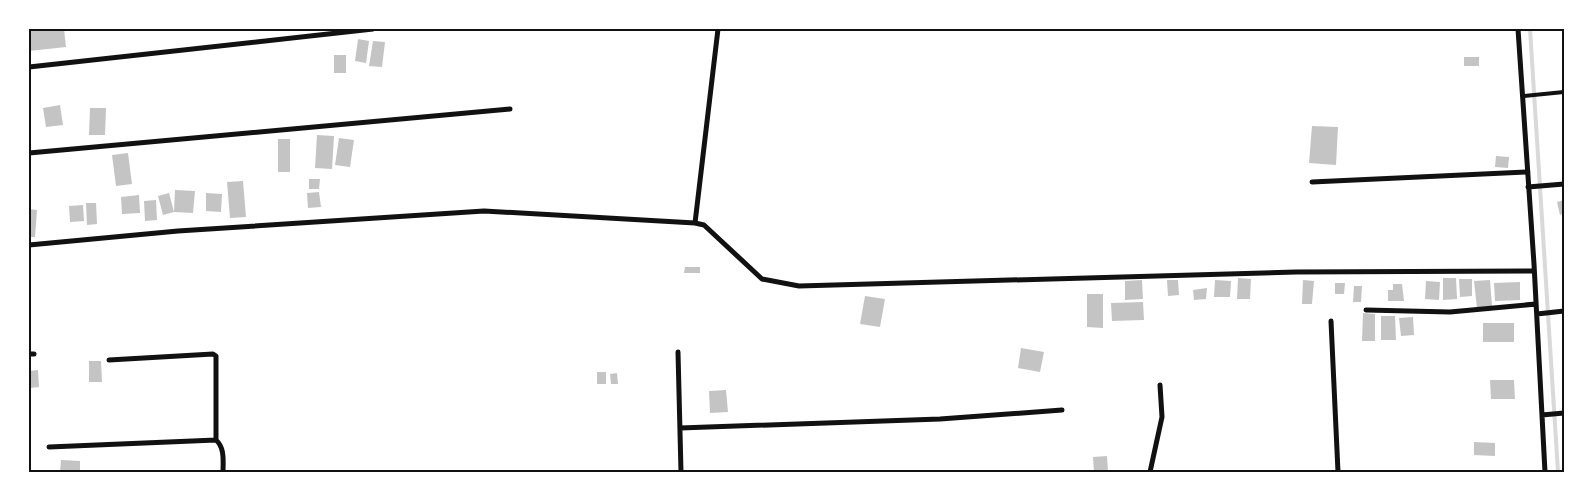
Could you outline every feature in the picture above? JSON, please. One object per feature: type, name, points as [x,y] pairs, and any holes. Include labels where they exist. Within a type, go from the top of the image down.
[{"type":"street","points":[[29,67],[373,29]]},
{"type":"street","points":[[695,223],[718,29]]},
{"type":"street","points":[[1518,29],[1526,95],[1528,172],[1531,187],[1536,314],[1544,415],[1545,472]]},
{"type":"street","points":[[29,153],[510,109]]},
{"type":"street","points":[[1312,182],[1528,172]]},
{"type":"street","points":[[1531,187],[1564,184]]},
{"type":"street","points":[[29,245],[178,231],[484,211],[695,223],[704,226],[762,279],[798,286],[1296,272],[1534,272]]},
{"type":"street","points":[[1366,310],[1450,312],[1536,304]]},
{"type":"street","points":[[1536,314],[1564,311]]},
{"type":"street","points":[[1331,321],[1338,472]]},
{"type":"street","points":[[678,352],[681,472]]},
{"type":"street","points":[[109,360],[213,354],[216,356],[216,440],[221,445],[223,472]]},
{"type":"street","points":[[1150,472],[1162,417],[1160,386]]},
{"type":"street","points":[[680,428],[930,419],[1062,410]]},
{"type":"street","points":[[1544,415],[1563,413]]},
{"type":"street","points":[[49,447],[216,440]]},
{"type":"lane","points":[[1526,95],[1564,92]]},
{"type":"building","points":[[29,29],[64,29],[66,47],[29,51]]},
{"type":"building","points":[[358,39],[369,41],[366,63],[355,61]]},
{"type":"building","points":[[373,41],[385,42],[382,67],[369,66]]},
{"type":"building","points":[[334,55],[346,55],[346,73],[334,73]]},
{"type":"building","points":[[1464,57],[1479,57],[1479,66],[1464,66]]},
{"type":"building","points":[[60,105],[63,125],[46,127],[43,108]]},
{"type":"building","points":[[90,108],[106,108],[105,135],[89,135]]},
{"type":"building","points":[[1312,126],[1338,127],[1336,165],[1309,163]]},
{"type":"building","points":[[317,135],[334,136],[332,169],[315,168]]},
{"type":"building","points":[[339,138],[354,140],[350,167],[335,165]]},
{"type":"building","points":[[278,139],[290,139],[290,172],[278,172]]},
{"type":"building","points":[[128,153],[132,184],[116,186],[112,155]]},
{"type":"building","points":[[1496,156],[1509,157],[1508,168],[1495,167]]},
{"type":"building","points":[[309,179],[320,179],[319,189],[309,189]]},
{"type":"building","points":[[243,181],[246,217],[230,218],[227,182]]},
{"type":"building","points":[[175,190],[195,191],[193,213],[174,212]]},
{"type":"building","points":[[319,192],[321,207],[308,208],[307,193]]},
{"type":"building","points":[[169,193],[174,212],[163,215],[158,196]]},
{"type":"building","points":[[206,193],[222,194],[221,212],[206,211]]},
{"type":"building","points":[[139,195],[140,213],[122,214],[121,197]]},
{"type":"building","points":[[156,200],[157,220],[145,221],[144,201]]},
{"type":"building","points":[[1564,200],[1564,213],[1560,215],[1557,202]]},
{"type":"building","points":[[86,203],[96,203],[97,224],[87,225]]},
{"type":"building","points":[[83,205],[84,221],[70,222],[69,206]]},
{"type":"building","points":[[29,209],[37,210],[35,237],[29,237]]},
{"type":"building","points":[[685,267],[700,267],[700,273],[684,273]]},
{"type":"building","points":[[1238,278],[1251,279],[1250,299],[1237,299]]},
{"type":"building","points":[[1443,278],[1456,278],[1457,299],[1443,300]]},
{"type":"building","points":[[1459,279],[1472,279],[1472,296],[1460,297]]},
{"type":"building","points":[[1142,280],[1143,299],[1125,300],[1125,281]]},
{"type":"building","points":[[1167,280],[1178,280],[1179,295],[1168,296]]},
{"type":"building","points":[[1215,280],[1231,281],[1230,297],[1214,297]]},
{"type":"building","points":[[1303,280],[1314,281],[1312,304],[1302,304]]},
{"type":"building","points":[[1490,280],[1492,306],[1477,308],[1474,281]]},
{"type":"building","points":[[1426,281],[1440,282],[1439,300],[1425,299]]},
{"type":"building","points":[[1520,282],[1520,300],[1495,301],[1494,283]]},
{"type":"building","points":[[1335,283],[1345,283],[1344,294],[1335,294]]},
{"type":"building","points":[[1393,284],[1402,284],[1404,301],[1388,301],[1388,290],[1393,290]]},
{"type":"building","points":[[1354,286],[1362,286],[1361,302],[1353,302]]},
{"type":"building","points":[[1207,288],[1206,299],[1194,300],[1193,290]]},
{"type":"building","points":[[1087,294],[1103,294],[1103,328],[1087,327]]},
{"type":"building","points":[[865,296],[885,299],[880,327],[860,324]]},
{"type":"building","points":[[1143,302],[1144,320],[1112,321],[1111,303]]},
{"type":"building","points":[[1363,313],[1375,314],[1375,341],[1362,341]]},
{"type":"building","points":[[1381,316],[1395,316],[1396,340],[1381,340]]},
{"type":"building","points":[[1413,317],[1414,335],[1401,336],[1399,318]]},
{"type":"building","points":[[1483,323],[1514,323],[1514,342],[1483,342]]},
{"type":"building","points":[[1021,348],[1044,352],[1040,372],[1018,368]]},
{"type":"building","points":[[89,361],[101,361],[102,382],[89,382]]},
{"type":"building","points":[[38,370],[39,387],[30,388],[29,371]]},
{"type":"building","points":[[597,372],[606,372],[606,384],[597,384]]},
{"type":"building","points":[[617,373],[618,384],[611,384],[610,374]]},
{"type":"building","points":[[1490,380],[1514,380],[1515,399],[1491,399]]},
{"type":"building","points":[[726,390],[728,412],[710,413],[709,391]]},
{"type":"building","points":[[1474,442],[1495,443],[1495,456],[1474,455]]},
{"type":"building","points":[[1107,456],[1108,472],[1094,472],[1093,457]]},
{"type":"building","points":[[61,460],[80,461],[80,472],[60,472]]},
{"type":"waterway","points":[[1530,29],[1558,472]]}]
